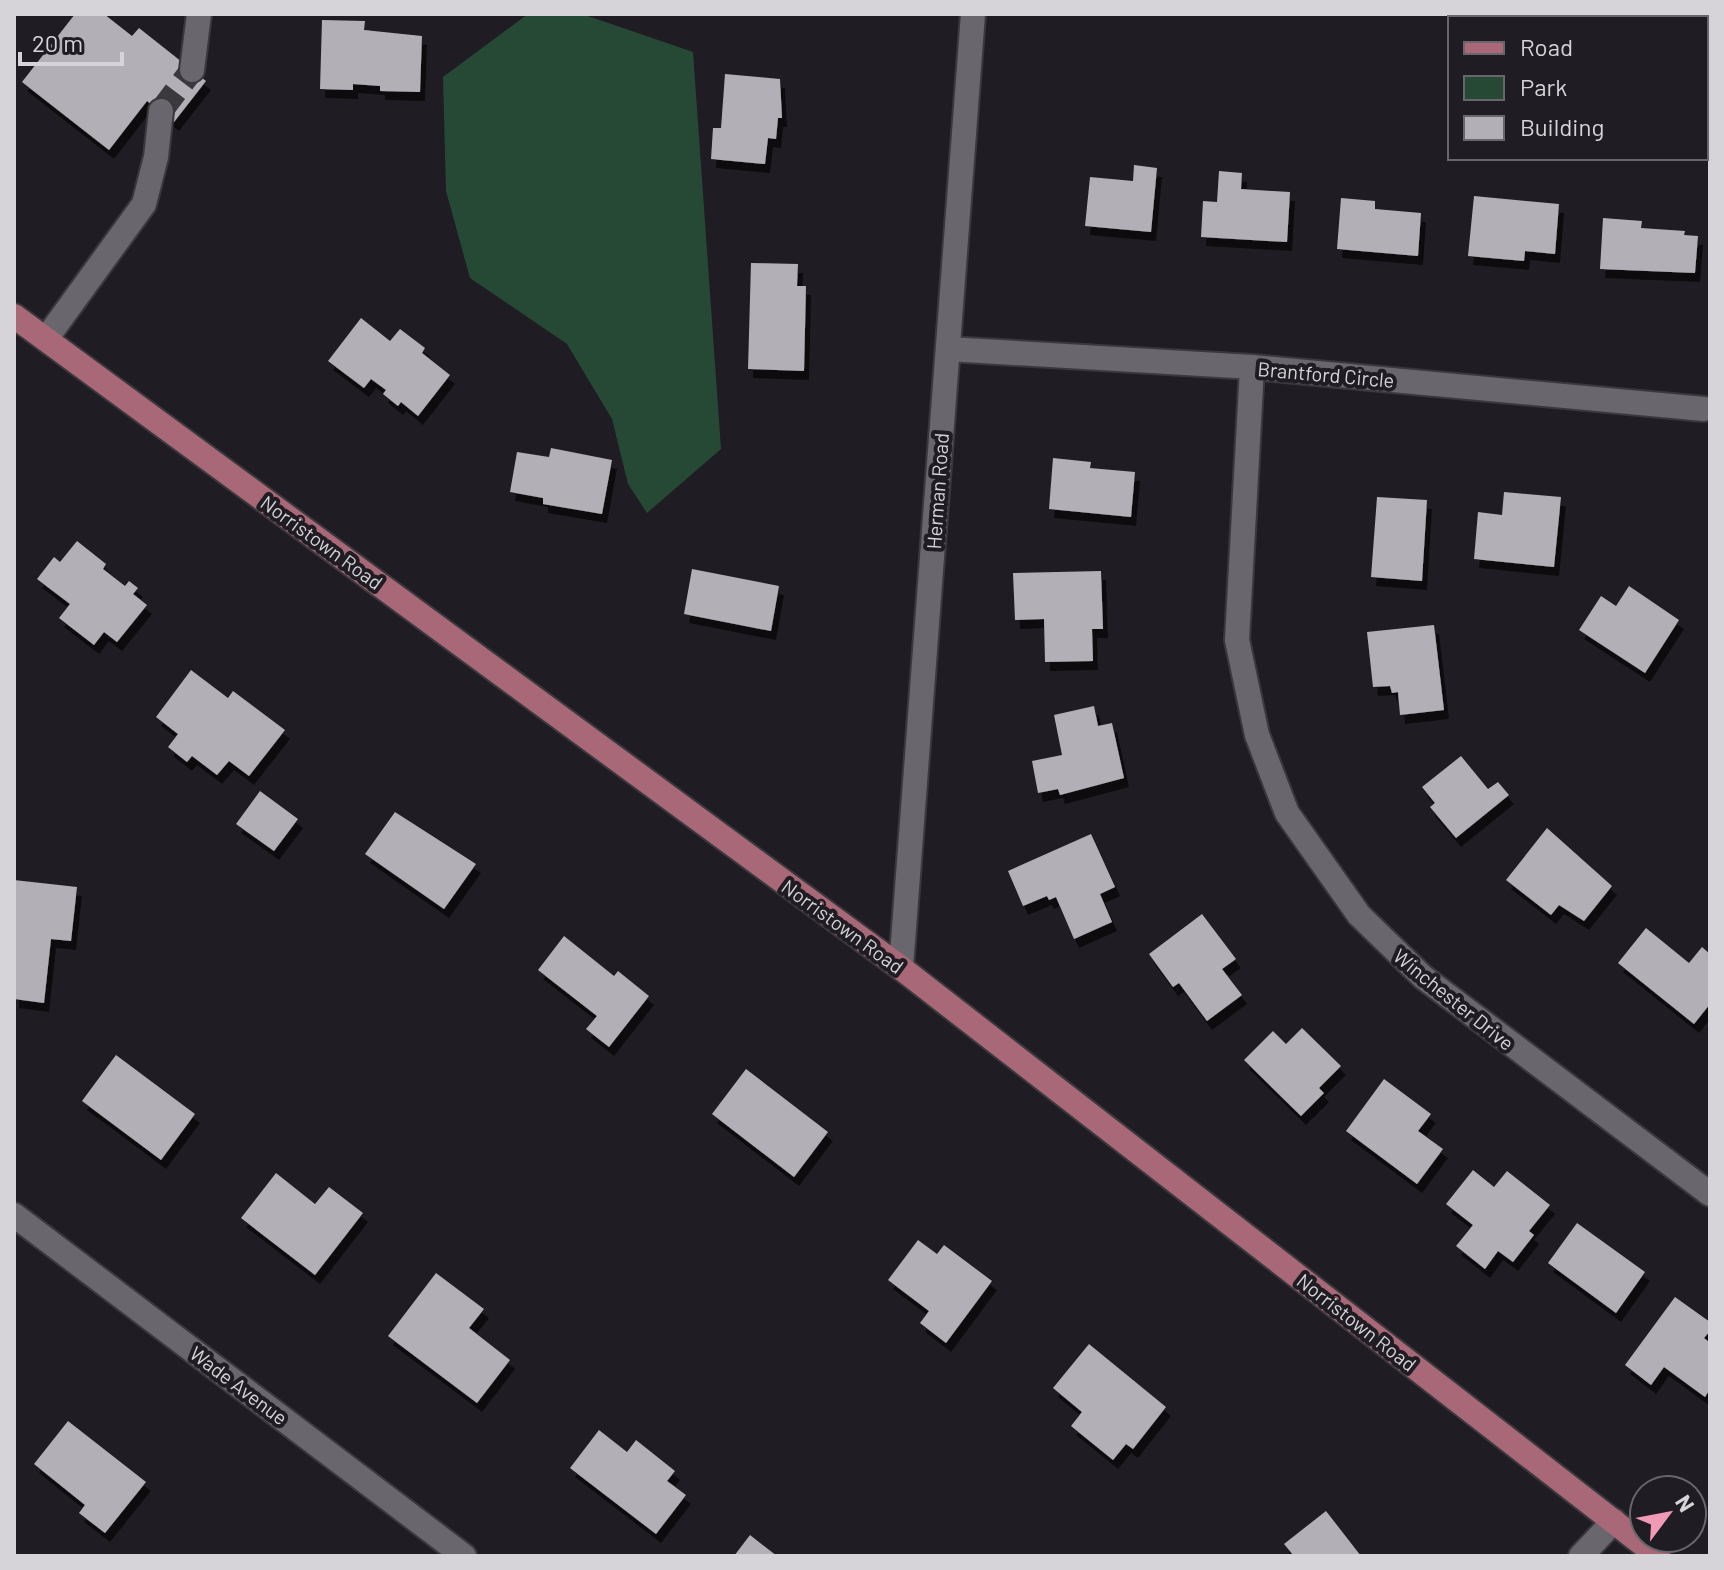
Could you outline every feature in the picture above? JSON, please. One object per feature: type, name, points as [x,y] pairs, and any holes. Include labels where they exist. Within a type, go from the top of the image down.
[{"type":"main road","name":"Norristown Road","points":[[14,316],[901,968],[1658,1556]]},
{"type":"street","points":[[192,70],[199,14]]},
{"type":"street","name":"Herman Road","points":[[901,968],[973,14]]},
{"type":"street","points":[[46,339],[144,204],[156,157],[161,111]]},
{"type":"street","name":"Brantford Circle","points":[[948,349],[1252,367],[1704,409]]},
{"type":"street","name":"Winchester Drive","points":[[1252,367],[1237,640],[1257,735],[1287,813],[1343,896],[1401,958],[1710,1194]]},
{"type":"street","name":"Wade Avenue","points":[[14,1215],[464,1556]]},
{"type":"street","points":[[1581,1556],[1614,1521]]},
{"type":"green space","points":[[528,14],[582,14],[693,52],[721,449],[647,513],[628,484],[612,419],[567,344],[470,278],[446,191],[443,77]]},
{"type":"building","points":[[75,14],[104,14],[132,36],[139,28],[206,81],[174,122],[147,101],[109,150],[22,82]]},
{"type":"building","points":[[1608,14],[1695,14],[1695,16]]},
{"type":"building","points":[[322,20],[365,21],[364,30],[422,36],[420,92],[380,91],[380,86],[353,84],[353,90],[320,89]]},
{"type":"building","points":[[725,74],[780,79],[782,118],[778,118],[776,139],[768,138],[765,164],[711,159],[713,128],[721,128]]},
{"type":"building","points":[[1134,165],[1157,168],[1151,232],[1085,226],[1090,177],[1133,181]]},
{"type":"building","points":[[1219,171],[1242,173],[1241,189],[1290,192],[1287,242],[1201,237],[1203,201],[1217,202]]},
{"type":"building","points":[[1474,196],[1559,204],[1555,254],[1525,251],[1524,261],[1468,256]]},
{"type":"building","points":[[1341,198],[1375,201],[1375,209],[1421,213],[1418,256],[1337,249]]},
{"type":"building","points":[[1603,218],[1642,221],[1641,228],[1685,231],[1684,235],[1698,236],[1695,273],[1600,269]]},
{"type":"building","points":[[751,263],[798,264],[797,286],[806,286],[804,371],[748,369]]},
{"type":"building","points":[[361,318],[390,341],[400,329],[425,348],[422,353],[450,375],[418,416],[401,402],[398,406],[383,394],[386,390],[371,379],[364,388],[328,361]]},
{"type":"building","points":[[551,448],[612,460],[602,514],[543,504],[543,498],[510,492],[517,452],[549,457]]},
{"type":"building","points":[[1053,458],[1091,462],[1090,468],[1135,472],[1131,517],[1049,509]]},
{"type":"building","points":[[1504,492],[1561,497],[1554,567],[1474,559],[1478,512],[1502,515]]},
{"type":"building","points":[[1377,497],[1427,500],[1422,581],[1371,577]]},
{"type":"building","points":[[77,541],[106,564],[103,569],[125,586],[129,581],[138,588],[133,594],[147,605],[117,642],[104,632],[94,645],[59,618],[70,604],[37,579],[54,557],[60,562]]},
{"type":"building","points":[[692,569],[779,586],[771,631],[684,614]]},
{"type":"building","points":[[1101,571],[1103,629],[1092,629],[1093,661],[1045,662],[1044,619],[1015,620],[1013,573]]},
{"type":"building","points":[[1629,586],[1679,620],[1645,673],[1579,630],[1601,596],[1616,606]]},
{"type":"building","points":[[1434,625],[1444,710],[1400,715],[1398,692],[1392,693],[1390,686],[1373,687],[1367,632]]},
{"type":"building","points":[[191,670],[228,698],[233,691],[285,730],[249,776],[229,761],[217,775],[192,756],[187,762],[168,747],[178,734],[156,717]]},
{"type":"building","points":[[1094,706],[1098,726],[1112,723],[1124,778],[1060,795],[1058,789],[1038,793],[1032,761],[1062,755],[1054,715]]},
{"type":"building","points":[[1461,756],[1488,789],[1498,782],[1509,795],[1456,838],[1430,807],[1435,803],[1422,787]]},
{"type":"building","points":[[260,791],[298,819],[274,851],[236,824]]},
{"type":"building","points":[[395,812],[476,864],[444,909],[365,854]]},
{"type":"building","points":[[1547,828],[1612,886],[1584,921],[1559,905],[1551,915],[1506,880]]},
{"type":"building","points":[[1091,834],[1115,887],[1100,894],[1112,922],[1074,939],[1056,897],[1049,900],[1047,896],[1023,906],[1008,871]]},
{"type":"building","points":[[14,880],[77,887],[71,941],[51,939],[44,1003],[14,999]]},
{"type":"building","points":[[1202,914],[1236,959],[1222,969],[1242,995],[1207,1021],[1179,983],[1173,987],[1149,954]]},
{"type":"building","points":[[1646,928],[1689,963],[1702,947],[1710,954],[1710,1004],[1694,1024],[1618,963]]},
{"type":"building","points":[[564,936],[614,976],[618,971],[649,996],[609,1047],[586,1029],[597,1016],[538,970]]},
{"type":"building","points":[[1302,1028],[1341,1066],[1319,1088],[1324,1093],[1301,1116],[1244,1060],[1273,1031],[1286,1044]]},
{"type":"building","points":[[116,1055],[195,1114],[161,1160],[82,1101]]},
{"type":"building","points":[[746,1069],[828,1132],[794,1177],[712,1114]]},
{"type":"building","points":[[1384,1079],[1431,1114],[1418,1131],[1443,1149],[1417,1184],[1346,1131]]},
{"type":"building","points":[[1473,1170],[1494,1187],[1507,1171],[1550,1205],[1529,1231],[1534,1235],[1513,1262],[1498,1251],[1485,1269],[1456,1246],[1473,1225],[1446,1204]]},
{"type":"building","points":[[276,1173],[315,1204],[329,1187],[363,1213],[315,1275],[241,1218]]},
{"type":"building","points":[[1577,1223],[1645,1272],[1616,1313],[1548,1263]]},
{"type":"building","points":[[918,1240],[937,1254],[944,1245],[992,1281],[946,1343],[920,1323],[929,1311],[888,1280]]},
{"type":"building","points":[[436,1273],[484,1309],[469,1328],[510,1360],[477,1403],[388,1336]]},
{"type":"building","points":[[1675,1297],[1710,1322],[1710,1331],[1704,1338],[1710,1343],[1710,1389],[1705,1397],[1664,1367],[1651,1385],[1625,1365]]},
{"type":"building","points":[[1089,1344],[1166,1407],[1133,1449],[1126,1444],[1113,1460],[1071,1426],[1082,1412],[1053,1388]]},
{"type":"building","points":[[68,1421],[146,1482],[105,1533],[79,1513],[85,1505],[34,1464]]},
{"type":"building","points":[[599,1430],[627,1452],[636,1440],[675,1471],[667,1481],[686,1495],[656,1534],[570,1468]]},
{"type":"building","points":[[1326,1511],[1361,1556],[1294,1556],[1284,1544]]},
{"type":"building","points":[[750,1535],[777,1556],[734,1556]]},
{"type":"tunnel","points":[[161,111],[192,70]]}]
